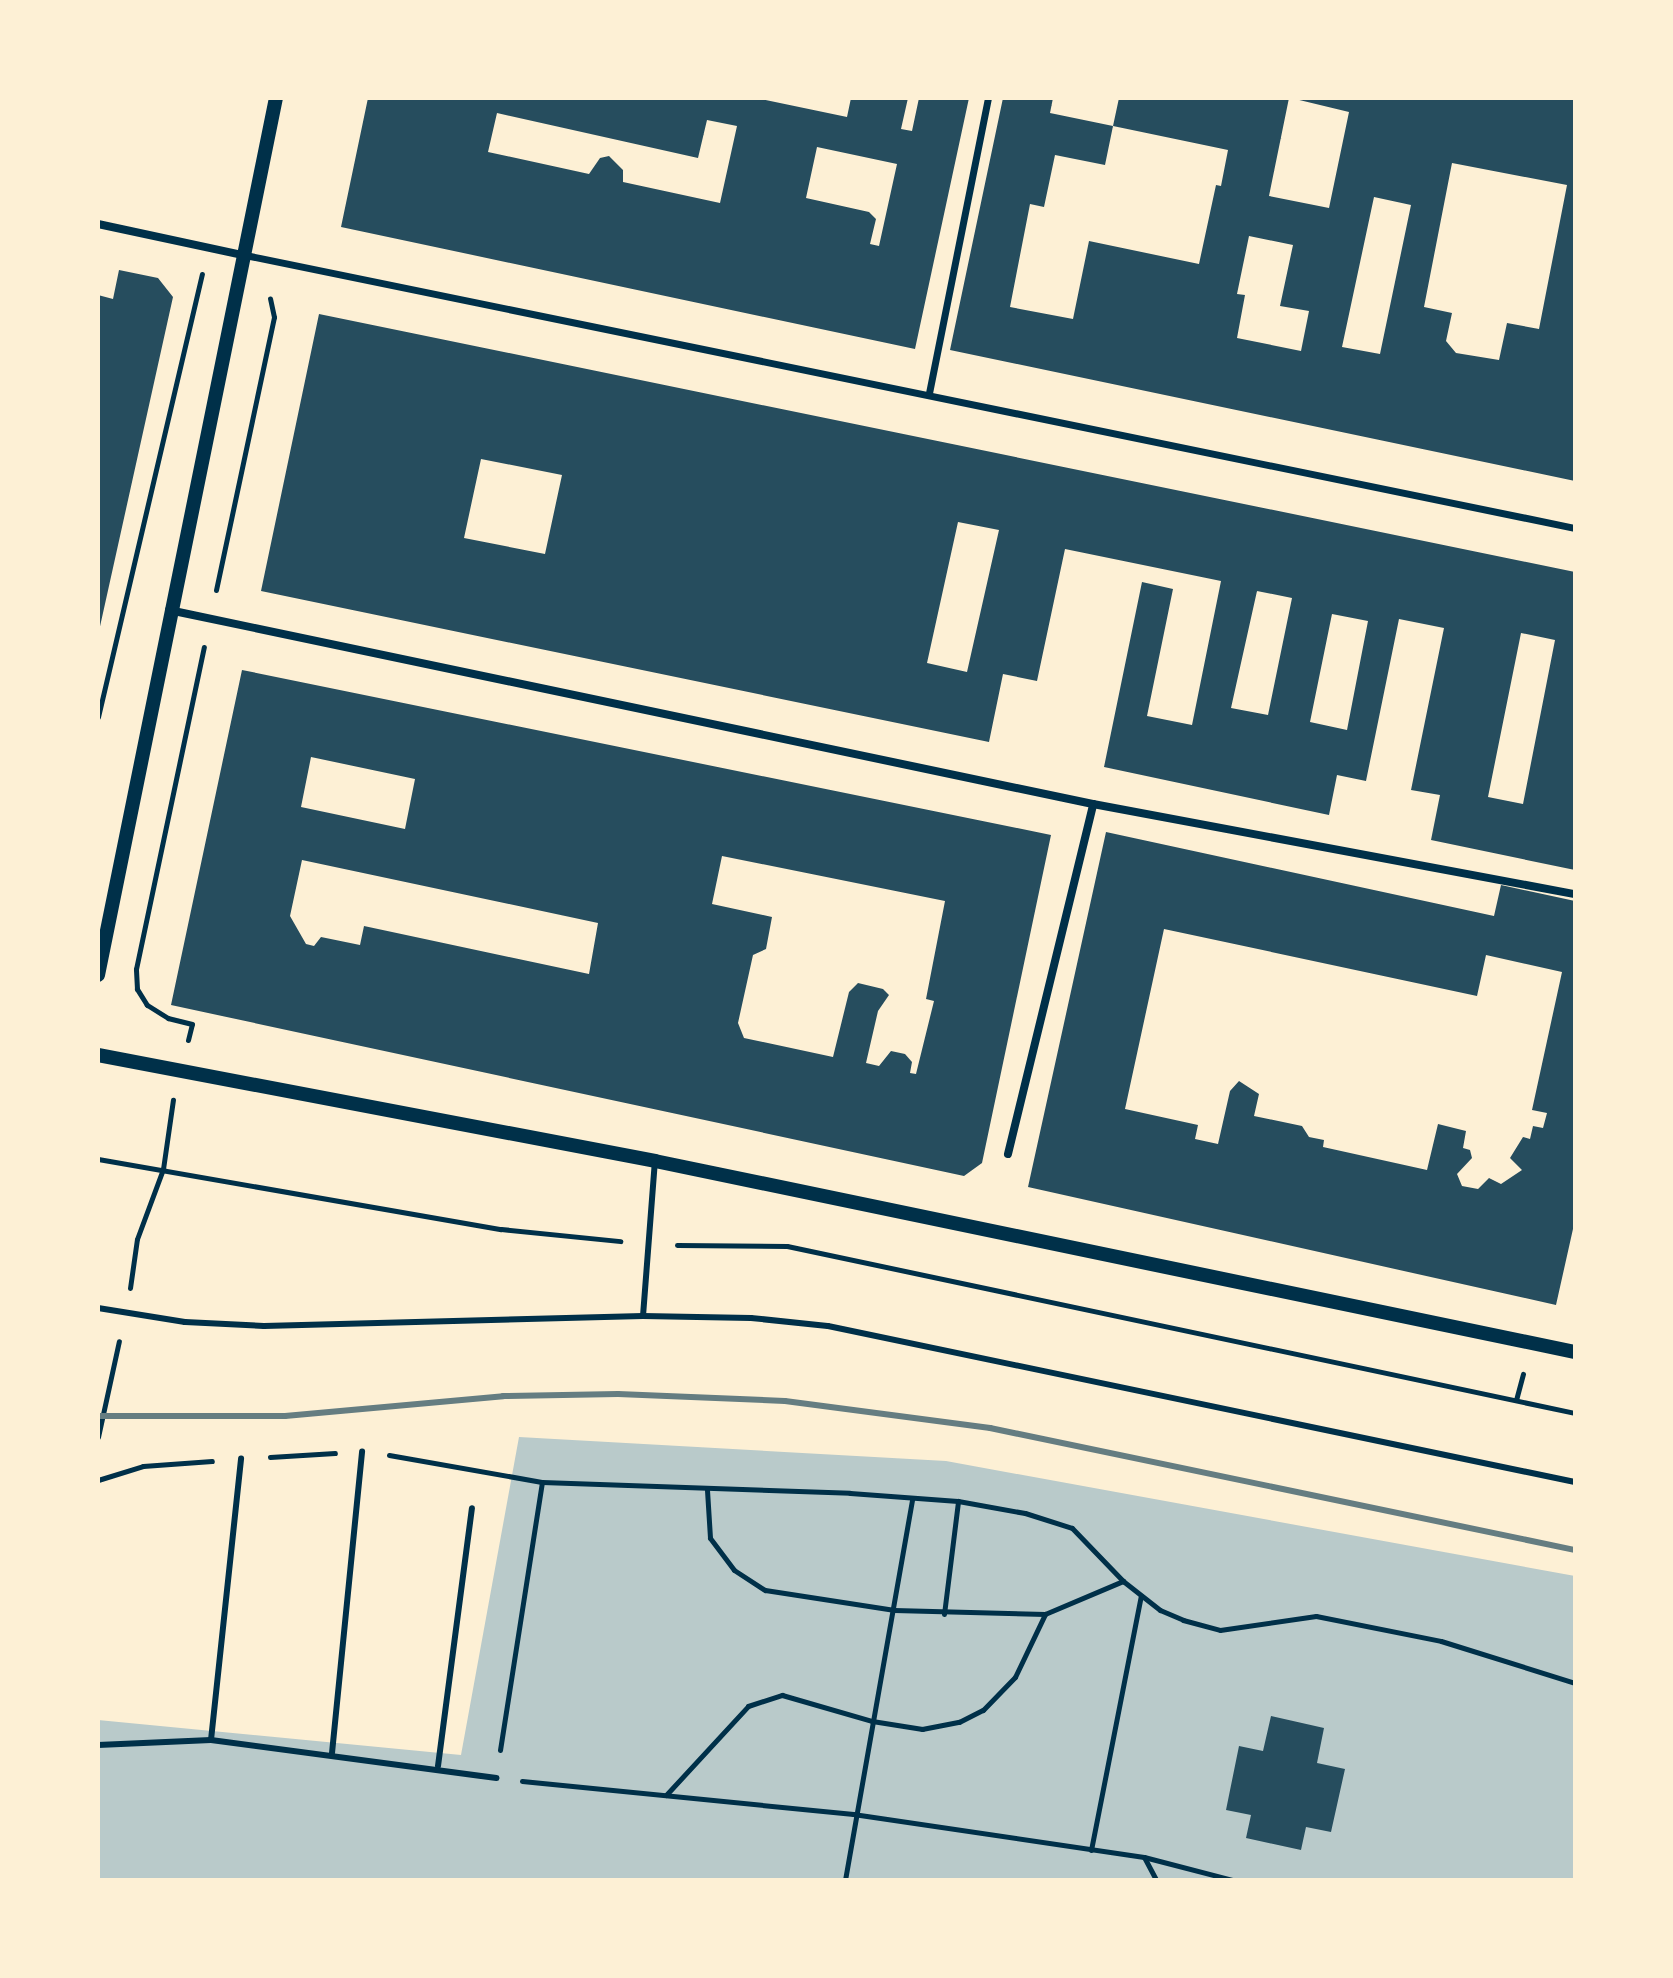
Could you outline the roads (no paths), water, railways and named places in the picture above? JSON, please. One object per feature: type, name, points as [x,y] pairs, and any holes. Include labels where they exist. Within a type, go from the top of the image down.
[{"type":"street","points":[[98,975],[169,610],[276,98]]},
{"type":"street","points":[[929,393],[988,98]]},
{"type":"street","points":[[98,224],[1575,528]]},
{"type":"street","points":[[169,610],[1093,804],[1575,894]]},
{"type":"street","points":[[1008,1154],[1093,804]]},
{"type":"street","points":[[98,1055],[178,1073],[655,1161],[1575,1352]]},
{"type":"lane","points":[[643,1316],[655,1161]]},
{"type":"lane","points":[[98,1308],[264,1326],[643,1316],[751,1318],[869,1332],[1575,1482]]},
{"type":"lane","points":[[332,1753],[362,1451]]},
{"type":"lane","points":[[211,1740],[241,1459]]},
{"type":"lane","points":[[438,1766],[472,1508]]},
{"type":"lane","points":[[98,1745],[211,1740],[438,1766],[496,1778]]},
{"type":"railway","points":[[98,1416],[285,1416],[503,1396],[618,1394],[785,1401],[990,1428],[1575,1550]]}]
